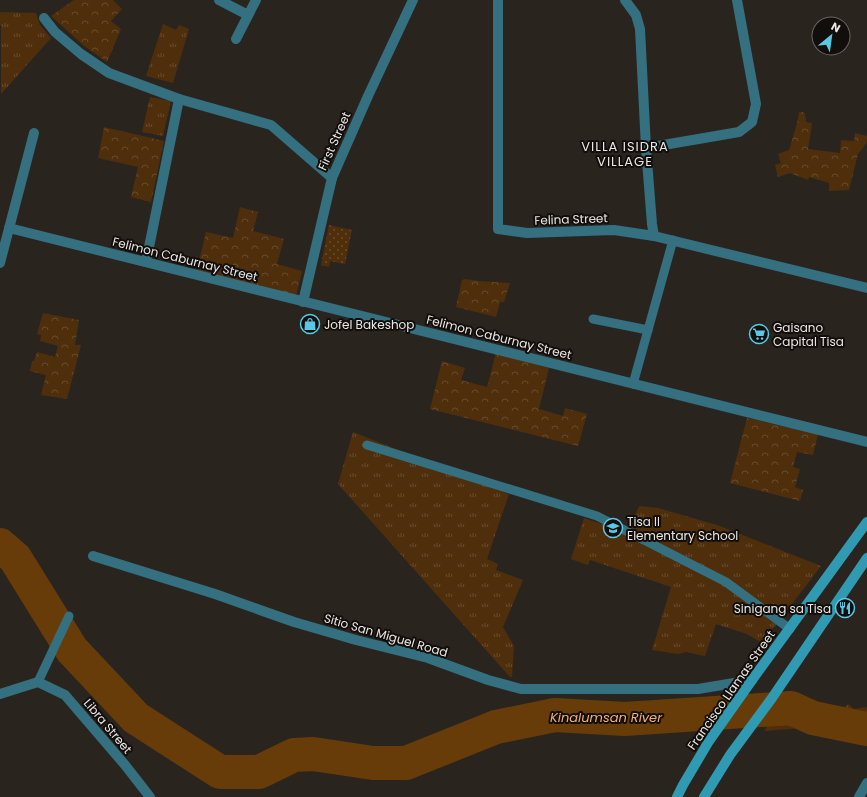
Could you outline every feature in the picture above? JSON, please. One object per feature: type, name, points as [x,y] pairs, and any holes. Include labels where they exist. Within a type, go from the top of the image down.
[{"type":"main road","name":"Francisco Llamas Street","points":[[677,797],[683,784],[709,741],[867,522]]},
{"type":"main road","points":[[704,797],[730,755],[772,698],[867,558]]},
{"type":"street","points":[[219,0],[248,15]]},
{"type":"street","points":[[236,39],[256,0]]},
{"type":"street","name":"First Street","points":[[303,302],[332,178],[368,96],[414,0]]},
{"type":"street","name":"Felina Street","points":[[498,0],[498,229],[527,233],[614,230],[654,236],[867,288]]},
{"type":"street","points":[[625,0],[636,14],[640,29],[646,148],[654,236]]},
{"type":"street","points":[[646,148],[739,132],[752,122],[756,104],[737,0]]},
{"type":"street","points":[[44,18],[55,32],[81,54],[109,73],[179,99],[271,125],[332,178]]},
{"type":"street","points":[[146,262],[179,99]]},
{"type":"street","points":[[0,263],[34,134]]},
{"type":"street","name":"Felimon Caburnay Street","points":[[9,228],[867,442]]},
{"type":"street","name":"Sitio San Miguel Road","points":[[93,556],[215,594],[294,622],[356,640],[428,658],[488,680],[521,689],[698,688],[749,684]]},
{"type":"street","points":[[0,694],[38,682]]},
{"type":"street","name":"Libra Street","points":[[38,682],[65,695],[125,765],[150,797]]},
{"type":"street","points":[[860,797],[867,783]]},
{"type":"lane","points":[[634,384],[673,240]]},
{"type":"lane","points":[[593,319],[648,330]]},
{"type":"lane","points":[[367,445],[597,516],[726,582],[790,629]]},
{"type":"lane","points":[[38,682],[69,616]]},
{"type":"green space","points":[[74,0],[113,0],[122,9],[111,21],[121,29],[107,62],[83,45],[51,16]]},
{"type":"green space","points":[[0,12],[36,13],[40,25],[51,38],[1,94],[1,26]]},
{"type":"green space","points":[[163,24],[176,30],[179,25],[189,29],[173,83],[146,76]]},
{"type":"green space","points":[[150,97],[171,101],[163,136],[142,132]]},
{"type":"green space","points":[[799,112],[805,113],[806,122],[812,123],[808,149],[840,153],[841,140],[854,141],[855,133],[867,136],[867,142],[858,154],[849,190],[829,191],[829,183],[809,177],[808,180],[790,173],[778,177],[775,165],[781,163],[778,154],[789,150]]},
{"type":"green space","points":[[104,127],[164,141],[151,202],[131,197],[138,167],[98,158]]},
{"type":"green space","points":[[240,207],[258,212],[253,231],[284,239],[277,264],[302,271],[296,296],[197,270],[206,232],[233,238]]},
{"type":"green space","points":[[329,225],[352,230],[345,264],[330,261],[329,267],[321,265]]},
{"type":"green space","points":[[462,280],[510,283],[504,302],[500,302],[496,317],[456,307]]},
{"type":"green space","points":[[43,313],[79,320],[75,345],[81,345],[67,399],[41,395],[46,375],[30,371],[32,361],[34,361],[37,352],[55,357],[58,346],[40,341],[41,335],[37,334]]},
{"type":"green space","points":[[496,353],[549,368],[539,409],[563,416],[565,408],[587,414],[578,446],[430,409],[442,361],[465,368],[461,380],[487,387]]},
{"type":"green space","points":[[747,418],[818,434],[813,455],[797,452],[793,467],[800,469],[795,487],[803,490],[800,501],[730,483]]},
{"type":"green space","points":[[353,432],[509,494],[487,559],[498,564],[496,570],[523,580],[503,627],[514,646],[512,677],[510,677],[338,484]]},
{"type":"green space","points":[[639,506],[658,508],[717,525],[821,566],[762,643],[747,634],[716,624],[705,656],[686,652],[678,654],[652,650],[671,587],[590,560],[588,565],[571,559],[584,518],[628,533]]},
{"type":"green space","points":[[783,704],[794,709],[802,707],[835,717],[848,704],[854,709],[867,707],[867,739],[814,727],[764,731]]},
{"type":"waterway","name":"Kinalumsan River","points":[[0,545],[15,558],[72,650],[136,718],[220,772],[259,772],[294,755],[313,754],[373,763],[406,763],[496,727],[555,715],[625,719],[791,708],[813,718],[867,729]]},
{"type":"place","name":"Jofel Bakeshop","points":[[310,324]]},
{"type":"place","name":"Gaisano Capital Tisa","points":[[759,334]]},
{"type":"place","name":"Tisa II Elementary School","points":[[613,528]]},
{"type":"place","name":"Sinigang sa Tisa","points":[[845,608]]},
{"type":"district","name":"VILLA ISIDRA VILLAGE","points":[[625,154]]}]
